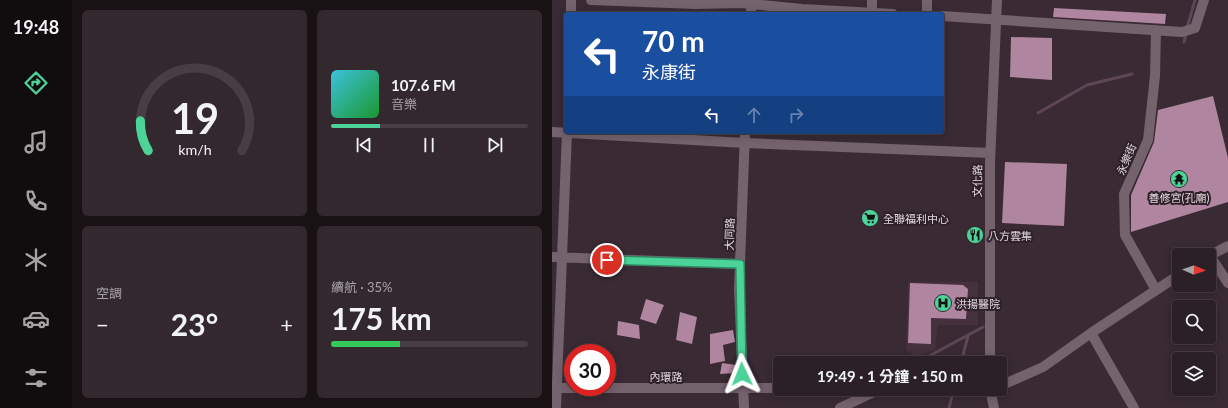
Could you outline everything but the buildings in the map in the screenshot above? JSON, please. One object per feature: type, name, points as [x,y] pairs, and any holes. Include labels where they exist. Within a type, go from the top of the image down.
[{"type":"street","points":[[571,0],[571,12]]},
{"type":"street","points":[[591,0],[632,3],[751,6],[855,12]]},
{"type":"street","points":[[872,0],[872,12]]},
{"type":"street","points":[[927,0],[927,12]]},
{"type":"street","name":"文化路","points":[[990,356],[988,236],[997,0]]},
{"type":"street","points":[[944,16],[996,21],[1182,32],[1195,28],[1204,0]]},
{"type":"street","name":"永樂街","points":[[1156,30],[1155,76],[1148,140],[1124,194],[1125,235],[1156,290]]},
{"type":"street","points":[[552,132],[564,132]]},
{"type":"street","points":[[556,408],[554,388],[556,258],[567,134]]},
{"type":"street","points":[[599,134],[745,143],[990,153]]},
{"type":"street","name":"大同路","points":[[744,408],[740,264],[745,134]]},
{"type":"street","points":[[1216,253],[1228,246]]},
{"type":"street","points":[[556,258],[740,264]]},
{"type":"street","points":[[1216,265],[1228,283]]},
{"type":"street","points":[[1007,383],[1043,367],[1091,333],[1172,280]]},
{"type":"street","points":[[1091,333],[1134,408]]},
{"type":"street","name":"內環路","points":[[554,388],[733,387],[743,389],[752,387],[773,388]]},
{"type":"street","points":[[840,408],[865,396]]},
{"type":"street","points":[[992,396],[994,408]]},
{"type":"shaded area","name":"洪揚醫院","points":[[908,282],[978,282],[978,325],[938,325],[935,350],[920,356],[915,356],[906,350]]},
{"type":"waterway","points":[[1187,28],[1195,0]]},
{"type":"waterway","points":[[1184,42],[1186,34]]},
{"type":"waterway","points":[[1038,113],[1087,85],[1132,74]]},
{"type":"waterway","points":[[929,356],[983,327]]},
{"type":"waterway","points":[[963,356],[968,336]]},
{"type":"waterway","points":[[949,408],[952,396]]},
{"type":"place","name":"善修宮(孔廟)","points":[[1179,179]]},
{"type":"place","name":"全聯福利中心","points":[[870,218]]},
{"type":"place","name":"八方雲集","points":[[975,235]]},
{"type":"place","name":"洪揚醫院","points":[[943,303]]},
{"type":"route","points":[[607,260],[740,264],[739,289],[742,374]]}]
